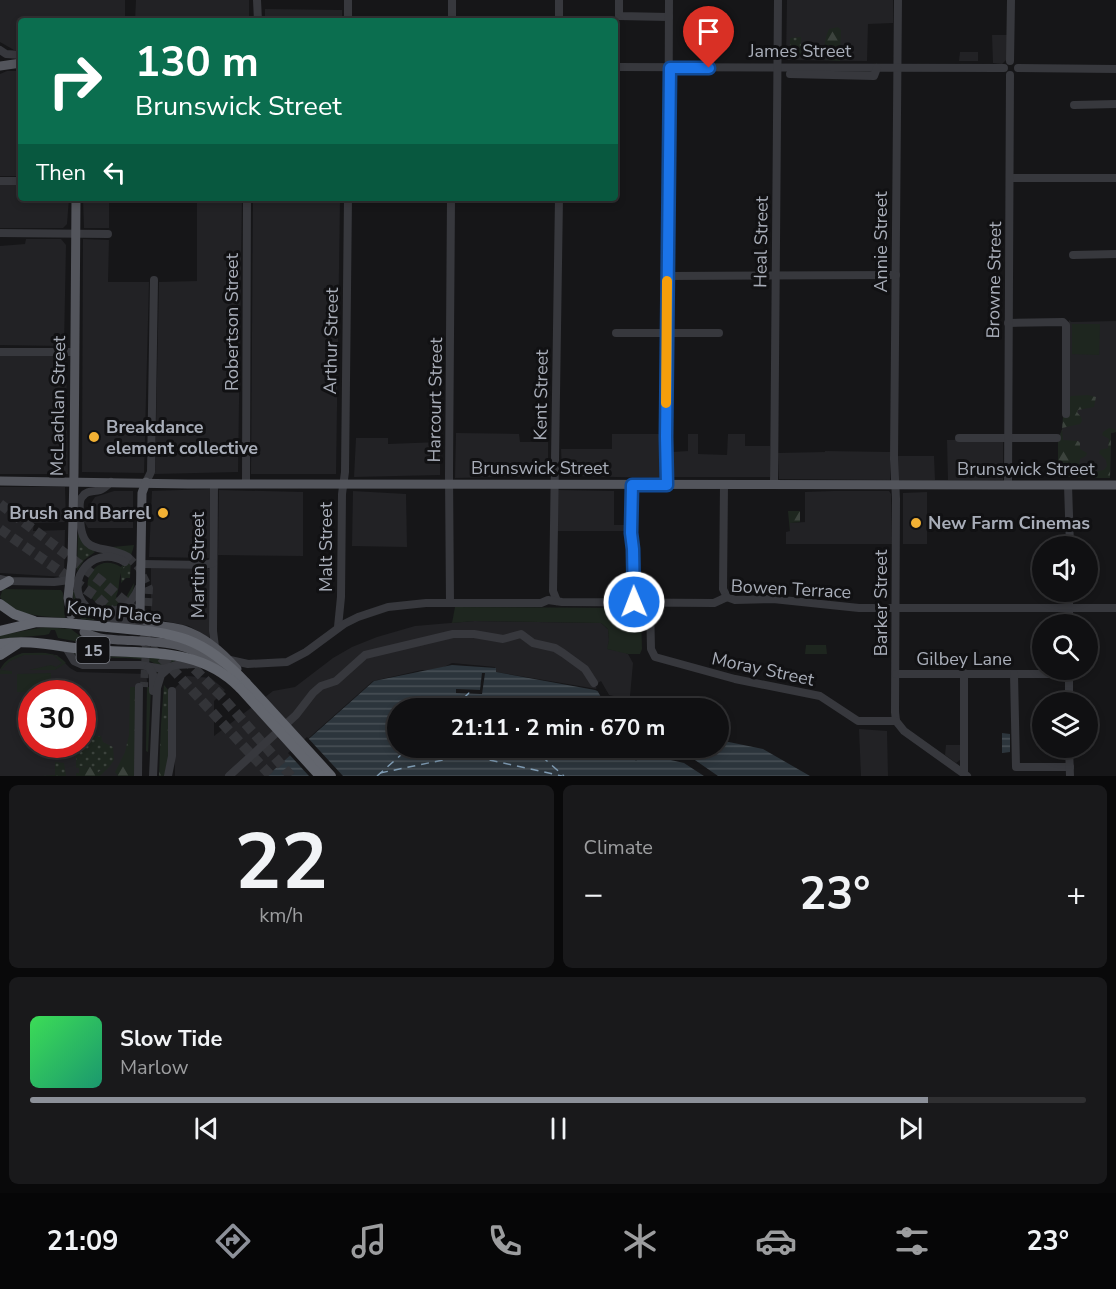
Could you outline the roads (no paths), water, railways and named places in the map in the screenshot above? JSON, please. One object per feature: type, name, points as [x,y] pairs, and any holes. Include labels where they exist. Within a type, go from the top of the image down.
[{"type":"highway","points":[[0,604],[14,614],[41,622]]},
{"type":"highway","name":"Kemp Place","points":[[0,631],[68,619],[182,637],[225,659]]},
{"type":"highway","name":"Kemp Place","points":[[0,644],[38,643],[84,650],[169,654],[207,664],[220,671]]},
{"type":"highway","points":[[0,655],[18,644]]},
{"type":"highway","name":"15","points":[[225,659],[320,776]]},
{"type":"highway","name":"15","points":[[220,671],[244,684],[331,776]]},
{"type":"main road","points":[[0,66],[18,63]]},
{"type":"main road","name":"McLachlan Street","points":[[68,619],[74,482],[76,201]]},
{"type":"main road","name":"Brunswick Street","points":[[0,481],[214,484],[1116,485]]},
{"type":"main road","points":[[146,482],[142,494],[139,613],[149,624]]},
{"type":"main road","name":"Kemp Place","points":[[149,624],[185,630],[215,647],[225,659]]},
{"type":"main road","points":[[84,632],[101,639],[159,642],[185,646],[204,655],[220,671]]},
{"type":"street","points":[[257,0],[258,18]]},
{"type":"street","points":[[348,0],[348,18]]},
{"type":"street","points":[[452,0],[452,18]]},
{"type":"street","points":[[559,18],[560,0]]},
{"type":"street","points":[[619,0],[619,16],[669,16]]},
{"type":"street","points":[[667,485],[669,0]]},
{"type":"street","name":"Heal Street","points":[[774,485],[778,0]]},
{"type":"street","name":"Annie Street","points":[[895,485],[898,0]]},
{"type":"street","points":[[1010,61],[1011,0]]},
{"type":"street","points":[[0,50],[6,54],[18,56]]},
{"type":"street","points":[[1010,61],[1005,64],[1005,72],[1010,75],[1016,73],[1018,68]]},
{"type":"street","points":[[1010,61],[1018,68]]},
{"type":"street","name":"James Street","points":[[618,67],[1004,68]]},
{"type":"street","name":"James Street","points":[[790,74],[874,76],[877,68]]},
{"type":"street","points":[[1018,68],[1116,69]]},
{"type":"street","name":"Browne Street","points":[[1008,485],[1010,75]]},
{"type":"street","points":[[1074,105],[1116,104]]},
{"type":"street","points":[[1010,177],[1116,178]]},
{"type":"street","points":[[0,181],[18,181]]},
{"type":"street","name":"Robertson Street","points":[[246,483],[247,201]]},
{"type":"street","name":"Arthur Street","points":[[343,484],[348,201]]},
{"type":"street","name":"Harcourt Street","points":[[450,603],[452,201]]},
{"type":"street","name":"Kent Street","points":[[557,601],[553,591],[558,201]]},
{"type":"street","points":[[0,233],[108,234]]},
{"type":"street","points":[[1073,255],[1116,254]]},
{"type":"street","points":[[668,276],[896,275]]},
{"type":"street","points":[[146,482],[151,472],[154,280]]},
{"type":"street","points":[[1008,323],[1063,322],[1066,325],[1066,414]]},
{"type":"street","points":[[616,333],[719,333]]},
{"type":"street","points":[[0,352],[75,352]]},
{"type":"street","points":[[959,438],[1057,438]]},
{"type":"street","points":[[111,482],[102,490],[88,492],[82,497],[80,526],[86,540],[93,547],[118,552],[127,560],[101,558],[89,562],[80,572],[79,593],[86,607],[95,613],[116,611],[125,607],[134,598],[140,584]]},
{"type":"street","name":"Martin Street","points":[[214,484],[213,636],[215,647]]},
{"type":"street","name":"Malt Street","points":[[338,627],[338,616],[341,611],[343,484]]},
{"type":"street","points":[[632,485],[634,602]]},
{"type":"street","points":[[724,485],[723,588],[727,597]]},
{"type":"street","name":"Barker Street","points":[[895,485],[896,721]]},
{"type":"street","points":[[1068,485],[1070,536]]},
{"type":"street","points":[[141,564],[204,565],[213,563]]},
{"type":"street","points":[[3,582],[70,580]]},
{"type":"street","points":[[54,582],[69,592]]},
{"type":"street","name":"Kent Street","points":[[548,600],[553,591]]},
{"type":"street","name":"Bowen Terrace","points":[[225,659],[248,664],[287,662],[306,652],[338,627],[350,621],[388,607],[411,603],[542,603],[548,600],[715,603],[727,597],[735,600],[773,599],[844,607],[1116,608]]},
{"type":"street","points":[[1069,602],[1069,614]]},
{"type":"street","name":"Moray Street","points":[[650,603],[651,649],[655,657],[735,680],[820,696],[858,721],[896,721]]},
{"type":"street","name":"Malt Street","points":[[341,611],[350,621]]},
{"type":"street","name":"Kemp Place","points":[[95,613],[149,624]]},
{"type":"street","points":[[232,774],[269,740],[267,729],[282,716],[288,723],[313,693],[321,686],[336,681],[365,655],[453,634],[474,634],[503,639],[521,634],[532,643],[555,648],[585,669],[594,683]]},
{"type":"street","points":[[64,646],[74,662],[79,665],[140,665],[163,669],[207,664]]},
{"type":"street","points":[[151,776],[157,688],[161,675],[171,667]]},
{"type":"street","points":[[149,668],[153,678],[151,776]]},
{"type":"street","points":[[964,673],[965,775]]},
{"type":"street","name":"Gilbey Lane","points":[[896,674],[1032,673]]},
{"type":"street","points":[[1014,674],[1016,767],[1070,772]]},
{"type":"street","points":[[140,776],[141,687]]},
{"type":"street","points":[[168,776],[172,756],[172,691]]},
{"type":"street","points":[[896,721],[904,731],[965,775]]},
{"type":"tunnel","points":[[0,504],[101,581],[145,619]]},
{"type":"tunnel","points":[[0,529],[98,598],[117,616]]},
{"type":"tunnel","points":[[128,557],[139,568],[149,588],[144,687]]},
{"type":"tunnel","points":[[139,637],[166,662],[271,776]]},
{"type":"tunnel","points":[[184,658],[224,699],[291,776]]},
{"type":"place","name":"Breakdance element collective","points":[[94,437]]},
{"type":"place","name":"Brush and Barrel","points":[[163,513]]},
{"type":"place","name":"New Farm Cinemas","points":[[916,523]]}]
